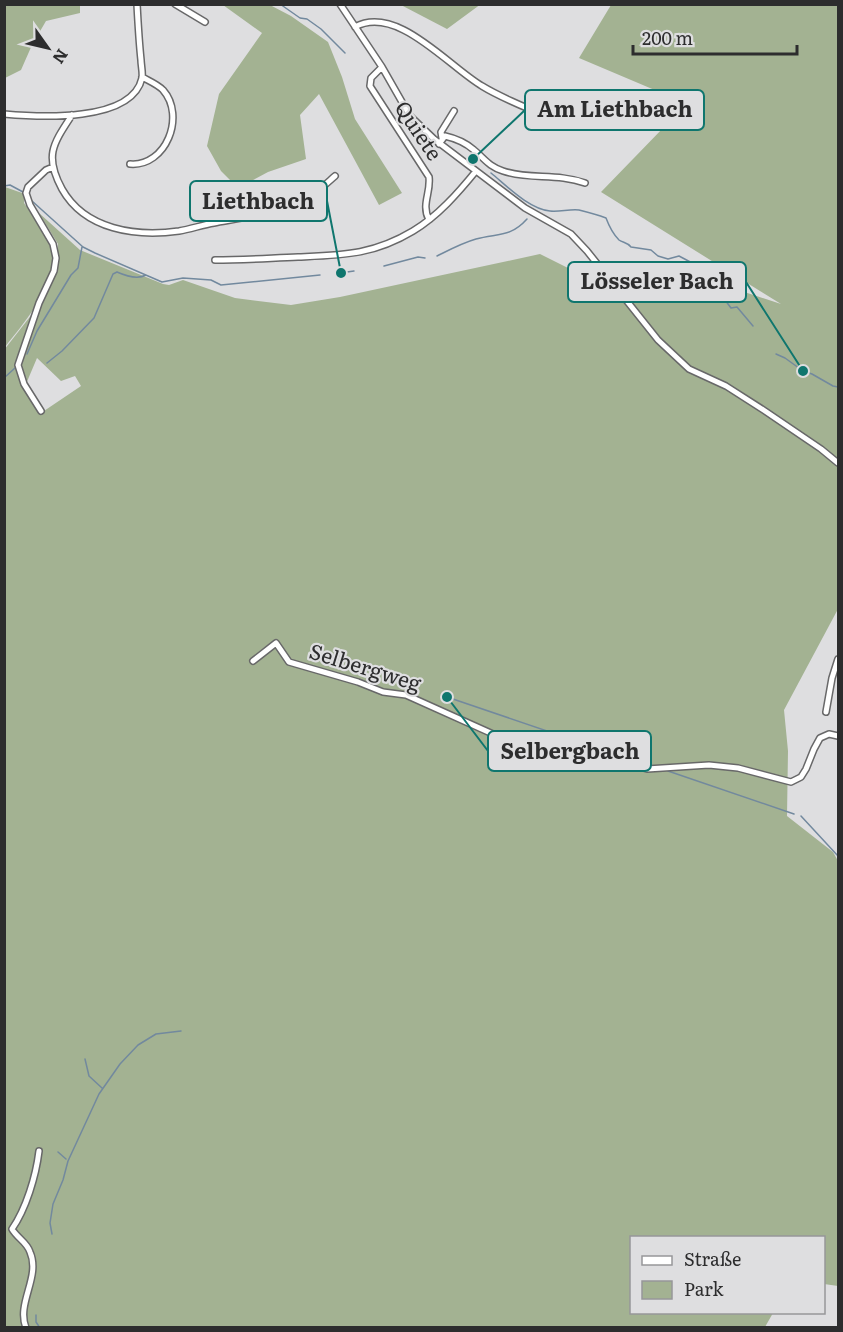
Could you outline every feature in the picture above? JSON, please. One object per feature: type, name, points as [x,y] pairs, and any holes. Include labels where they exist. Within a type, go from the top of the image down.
[{"type":"street","points":[[4,114],[72,115],[107,109],[130,96],[136,91],[142,77],[137,4]]},
{"type":"street","points":[[175,4],[205,22]]},
{"type":"street","points":[[340,4],[382,67],[410,116],[476,171],[528,210],[571,234],[658,340],[690,369],[726,386],[821,448],[838,463]]},
{"type":"street","points":[[355,27],[363,22],[389,23],[434,49],[482,86],[541,113],[582,118],[595,124]]},
{"type":"street","name":"Quiete","points":[[382,67],[371,78],[370,86],[429,177],[430,185],[425,202],[425,212],[429,220]]},
{"type":"street","points":[[130,164],[146,163],[159,153],[165,146],[171,129],[172,112],[164,92],[156,84],[142,77]]},
{"type":"street","points":[[440,141],[441,132],[454,111]]},
{"type":"street","points":[[72,115],[53,143],[53,167],[67,199],[80,212],[102,225],[122,231],[143,233],[177,231],[258,216],[288,207],[312,195],[335,176]]},
{"type":"street","points":[[440,141],[445,136],[452,138],[473,149],[485,163],[503,171],[521,175],[570,178],[585,183]]},
{"type":"street","points":[[41,411],[24,384],[18,365],[39,303],[54,271],[56,258],[53,244],[30,205],[26,193],[28,187],[46,170],[53,167]]},
{"type":"street","points":[[215,260],[340,256],[396,240],[429,220],[476,171]]},
{"type":"street","name":"Selbergweg","points":[[253,661],[276,643],[289,662],[358,682],[383,692],[406,695],[524,748],[556,756],[584,752],[647,769],[710,765],[738,768],[791,782],[801,777],[820,738],[829,734],[838,736]]},
{"type":"street","points":[[826,712],[838,659]]},
{"type":"street","points":[[26,1328],[23,1313],[34,1263],[27,1245],[12,1229],[22,1215],[28,1198],[39,1151]]},
{"type":"green space","points":[[5,4],[80,5],[80,13],[46,21],[21,70],[5,78]]},
{"type":"green space","points":[[401,4],[481,4],[447,29],[401,5]]},
{"type":"green space","points":[[223,5],[270,5],[291,16],[328,42],[355,119],[402,193],[379,205],[319,94],[300,115],[306,159],[268,172],[238,188],[221,171],[207,146],[219,94],[262,33]]},
{"type":"green space","points":[[611,5],[838,5],[838,609],[784,710],[788,751],[787,816],[833,852],[838,861],[838,1286],[825,1284],[825,1236],[630,1236],[630,1314],[772,1314],[765,1327],[5,1328],[4,350],[36,309],[17,364],[23,385],[41,413],[81,386],[75,376],[61,381],[37,358],[26,384],[19,365],[41,303],[56,271],[58,244],[39,213],[80,250],[163,284],[169,285],[183,280],[235,298],[291,305],[340,297],[540,254],[634,301],[675,269],[781,304],[601,192],[665,126],[657,91],[579,58]]},
{"type":"green space","points":[[5,187],[25,194],[24,203],[46,234],[52,246],[54,259],[52,272],[40,300],[5,347]]},
{"type":"waterway","points":[[280,4],[321,29],[345,53]]},
{"type":"waterway","points":[[471,155],[478,159]]},
{"type":"waterway","points":[[491,173],[534,206],[550,211],[579,210],[606,218],[617,238],[631,247],[651,250],[658,256],[668,259],[679,256],[696,265],[696,278],[706,280],[711,293],[722,296],[731,308],[737,307],[753,326]]},
{"type":"waterway","points":[[4,186],[10,185],[23,192]]},
{"type":"waterway","points":[[32,201],[83,247],[162,282],[183,278],[211,280],[221,285],[320,275]]},
{"type":"waterway","points":[[437,256],[471,241],[509,232],[527,219]]},
{"type":"waterway","points":[[27,354],[37,331],[71,275],[78,268],[82,247]]},
{"type":"waterway","points":[[384,266],[418,257],[425,258]]},
{"type":"waterway","points":[[347,272],[354,271]]},
{"type":"waterway","points":[[47,363],[94,318],[113,274],[117,272],[135,277],[146,275]]},
{"type":"waterway","points":[[336,274],[341,273]]},
{"type":"waterway","points":[[776,354],[803,371],[838,387]]},
{"type":"waterway","points":[[4,378],[15,368]]},
{"type":"waterway","points":[[447,697],[650,766]]},
{"type":"waterway","points":[[668,771],[794,814]]},
{"type":"waterway","points":[[801,816],[838,856]]},
{"type":"waterway","points":[[52,1234],[50,1223],[53,1204],[68,1161],[99,1094],[120,1064],[138,1045],[156,1034],[181,1031]]},
{"type":"waterway","points":[[85,1059],[89,1076],[102,1088]]},
{"type":"waterway","points":[[58,1152],[66,1159]]},
{"type":"waterway","points":[[36,1315],[36,1322],[40,1328]]},
{"type":"place","name":"Am Liethbach","points":[[473,159]]},
{"type":"place","name":"Liethbach","points":[[341,273]]},
{"type":"place","name":"Lösseler Bach","points":[[803,371]]},
{"type":"place","name":"Selbergbach","points":[[447,697]]}]
